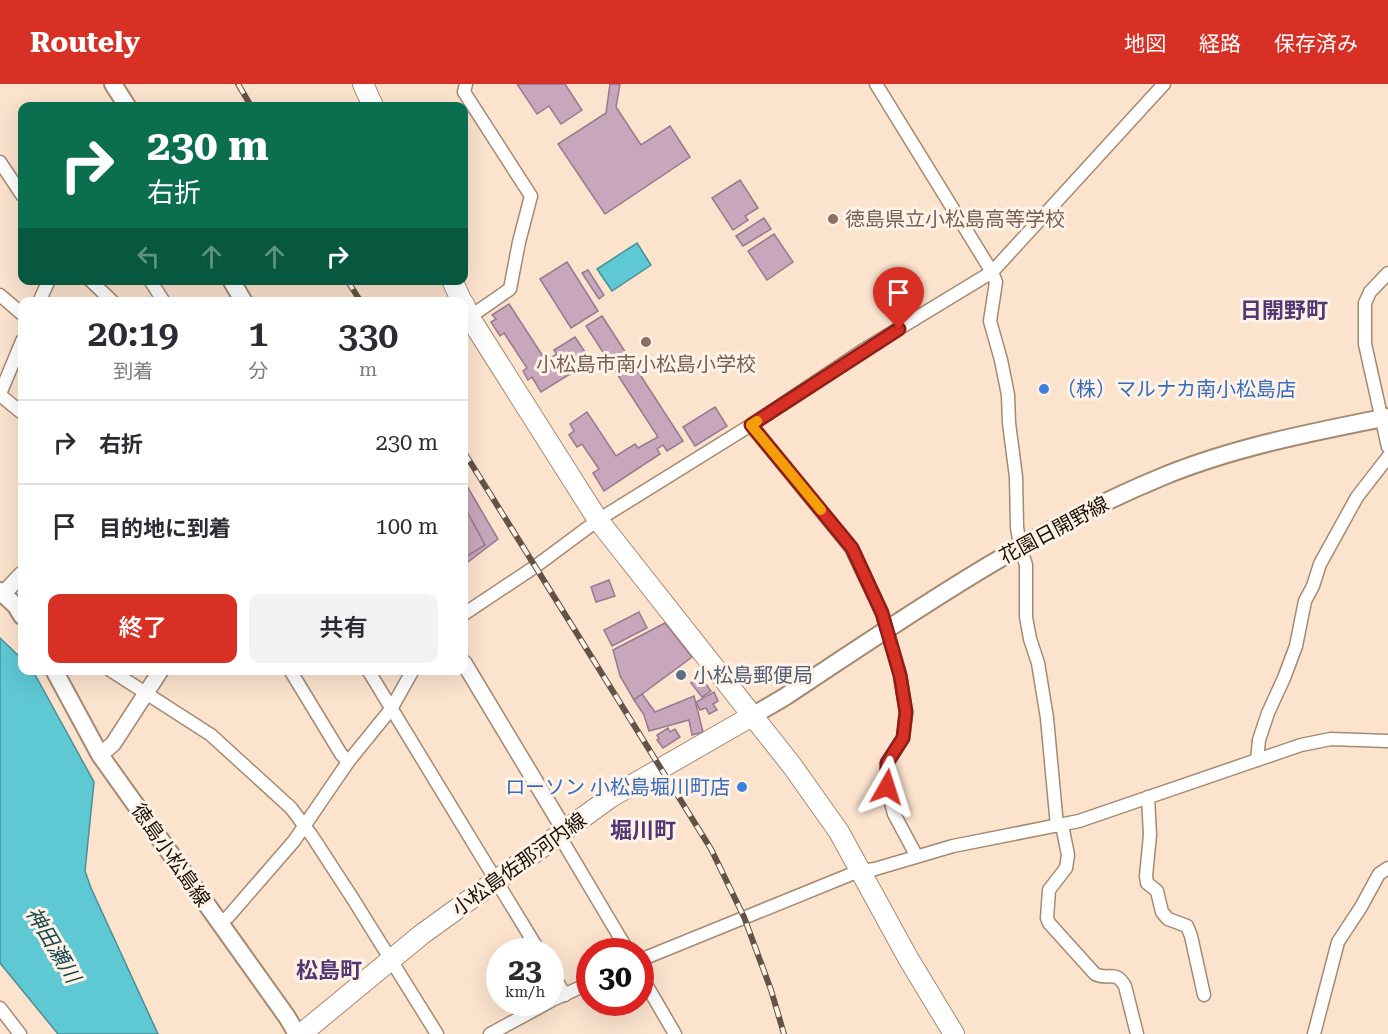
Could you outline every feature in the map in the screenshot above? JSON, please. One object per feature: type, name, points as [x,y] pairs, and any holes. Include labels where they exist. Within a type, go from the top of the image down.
[{"type":"main road","points":[[113,84],[124,102]]},
{"type":"main road","points":[[363,84],[371,102]]},
{"type":"main road","points":[[468,316],[598,520],[793,767],[839,831],[908,958],[954,1034]]},
{"type":"main road","name":"花園日開野線","points":[[752,716],[1020,546],[1085,511],[1165,475],[1247,448],[1385,418]]},
{"type":"main road","points":[[1,593],[18,609]]},
{"type":"main road","name":"徳島小松島線","points":[[57,675],[100,755],[297,1034]]},
{"type":"main road","name":"小松島佐那河内線","points":[[301,1034],[421,936],[611,797],[752,716]]},
{"type":"street","points":[[466,84],[464,92],[531,196],[510,289],[468,310]]},
{"type":"street","points":[[876,84],[996,282],[990,321],[1008,395],[1016,477],[1017,527],[1026,565],[1026,617],[1038,663],[1060,826],[1068,855],[1066,868],[1049,890],[1047,918],[1095,974],[1101,977],[1115,976],[1123,983],[1137,1034]]},
{"type":"street","points":[[468,611],[536,566],[598,520],[751,425],[862,351],[992,272],[1164,84]]},
{"type":"street","points":[[0,162],[18,189]]},
{"type":"street","points":[[1388,273],[1370,292],[1365,303],[1365,344],[1385,418],[1388,447]]},
{"type":"street","points":[[95,285],[108,297]]},
{"type":"street","points":[[0,295],[18,311]]},
{"type":"street","points":[[18,351],[0,395],[18,409]]},
{"type":"street","points":[[751,425],[852,548],[882,613],[900,675],[906,712],[903,738],[887,763],[887,787],[894,814],[916,855]]},
{"type":"street","points":[[1257,760],[1268,713],[1296,646],[1305,601],[1320,564],[1357,497],[1388,457]]},
{"type":"street","points":[[1,593],[18,578]]},
{"type":"street","points":[[468,670],[621,938]]},
{"type":"street","points":[[118,675],[211,735],[291,808],[353,899],[437,1034]]},
{"type":"street","points":[[100,755],[112,744],[158,675]]},
{"type":"street","points":[[293,675],[348,762]]},
{"type":"street","points":[[371,675],[531,938]]},
{"type":"street","points":[[220,922],[228,917],[305,826],[348,762],[391,709],[410,675]]},
{"type":"street","points":[[654,954],[859,871],[875,869],[916,855],[953,846],[1060,826],[1301,745],[1331,739],[1388,741]]},
{"type":"street","points":[[1148,797],[1150,835],[1147,883],[1157,891],[1162,912],[1168,920],[1187,926],[1204,995]]},
{"type":"street","points":[[1314,1034],[1338,942],[1361,908],[1379,874],[1388,868]]},
{"type":"street","points":[[565,995],[576,990]]},
{"type":"street","points":[[654,998],[675,1034]]},
{"type":"street","points":[[0,1008],[20,1034]]},
{"type":"street","points":[[490,1034],[524,1016]]},
{"type":"water","points":[[637,243],[651,265],[612,291],[597,269]]},
{"type":"water","name":"神田瀬川","points":[[0,638],[18,655],[18,675],[35,675],[94,782],[85,871],[158,1034],[58,1034],[0,963]]},
{"type":"building","points":[[517,84],[565,84],[582,110],[561,124],[549,106],[537,114]]},
{"type":"building","points":[[610,84],[620,84],[616,107],[641,145],[670,126],[690,157],[605,214],[558,144],[606,113]]},
{"type":"building","points":[[740,180],[758,208],[745,216],[748,220],[733,230],[712,198]]},
{"type":"building","points":[[764,218],[771,229],[743,246],[736,236]]},
{"type":"building","points":[[774,234],[793,262],[767,280],[748,251]]},
{"type":"building","points":[[567,262],[598,311],[571,328],[540,279]]},
{"type":"building","points":[[588,270],[604,295],[599,299],[582,273]]},
{"type":"building","points":[[509,304],[546,361],[557,354],[554,350],[575,337],[591,361],[541,392],[532,377],[528,380],[523,371],[527,368],[504,333],[500,336],[491,322],[496,319],[492,315]]},
{"type":"building","points":[[602,316],[683,441],[667,451],[663,445],[657,449],[660,454],[604,491],[593,473],[599,469],[582,444],[577,447],[569,435],[574,431],[570,424],[587,412],[616,456],[635,444],[638,448],[658,437],[586,326]]},
{"type":"building","points":[[715,407],[727,426],[695,446],[683,427]]},
{"type":"building","points":[[468,488],[498,539],[468,562]]},
{"type":"building","points":[[468,513],[485,545],[468,556]]},
{"type":"building","points":[[609,580],[615,596],[596,602],[591,587]]},
{"type":"building","points":[[639,612],[647,628],[612,646],[604,630]]},
{"type":"building","points":[[665,623],[692,657],[634,700],[620,676],[613,650]]},
{"type":"building","points":[[700,676],[711,691],[702,697],[691,683]]},
{"type":"building","points":[[714,692],[718,701],[713,704],[717,710],[709,714],[706,708],[700,710],[696,702]]},
{"type":"building","points":[[642,694],[655,712],[694,696],[703,732],[692,735],[689,720],[649,731],[644,715],[634,700]]},
{"type":"building","points":[[668,728],[670,732],[675,729],[680,737],[663,748],[657,740],[659,739],[657,735]]},
{"type":"railway","points":[[238,84],[249,102]]},
{"type":"railway","points":[[350,285],[358,297]]},
{"type":"railway","points":[[468,458],[711,849],[744,917],[771,990],[784,1034]]},
{"type":"slow traffic","points":[[757,421],[751,425],[821,510]]},
{"type":"place","name":"徳島県立小松島高等学校","points":[[833,219]]},
{"type":"place","name":"小松島市南小松島小学校","points":[[646,342]]},
{"type":"place","name":"（株）マルナカ南小松島店","points":[[1044,389]]},
{"type":"place","name":"小松島郵便局","points":[[681,675]]},
{"type":"place","name":"ローソン 小松島堀川町店","points":[[742,787]]},
{"type":"district","name":"日開野町","points":[[1284,310]]},
{"type":"district","name":"堀川町","points":[[643,830]]},
{"type":"district","name":"松島町","points":[[329,970]]},
{"type":"route","points":[[887,787],[887,763],[903,738],[906,712],[900,675],[882,613],[852,548],[751,425],[899,329]]}]
